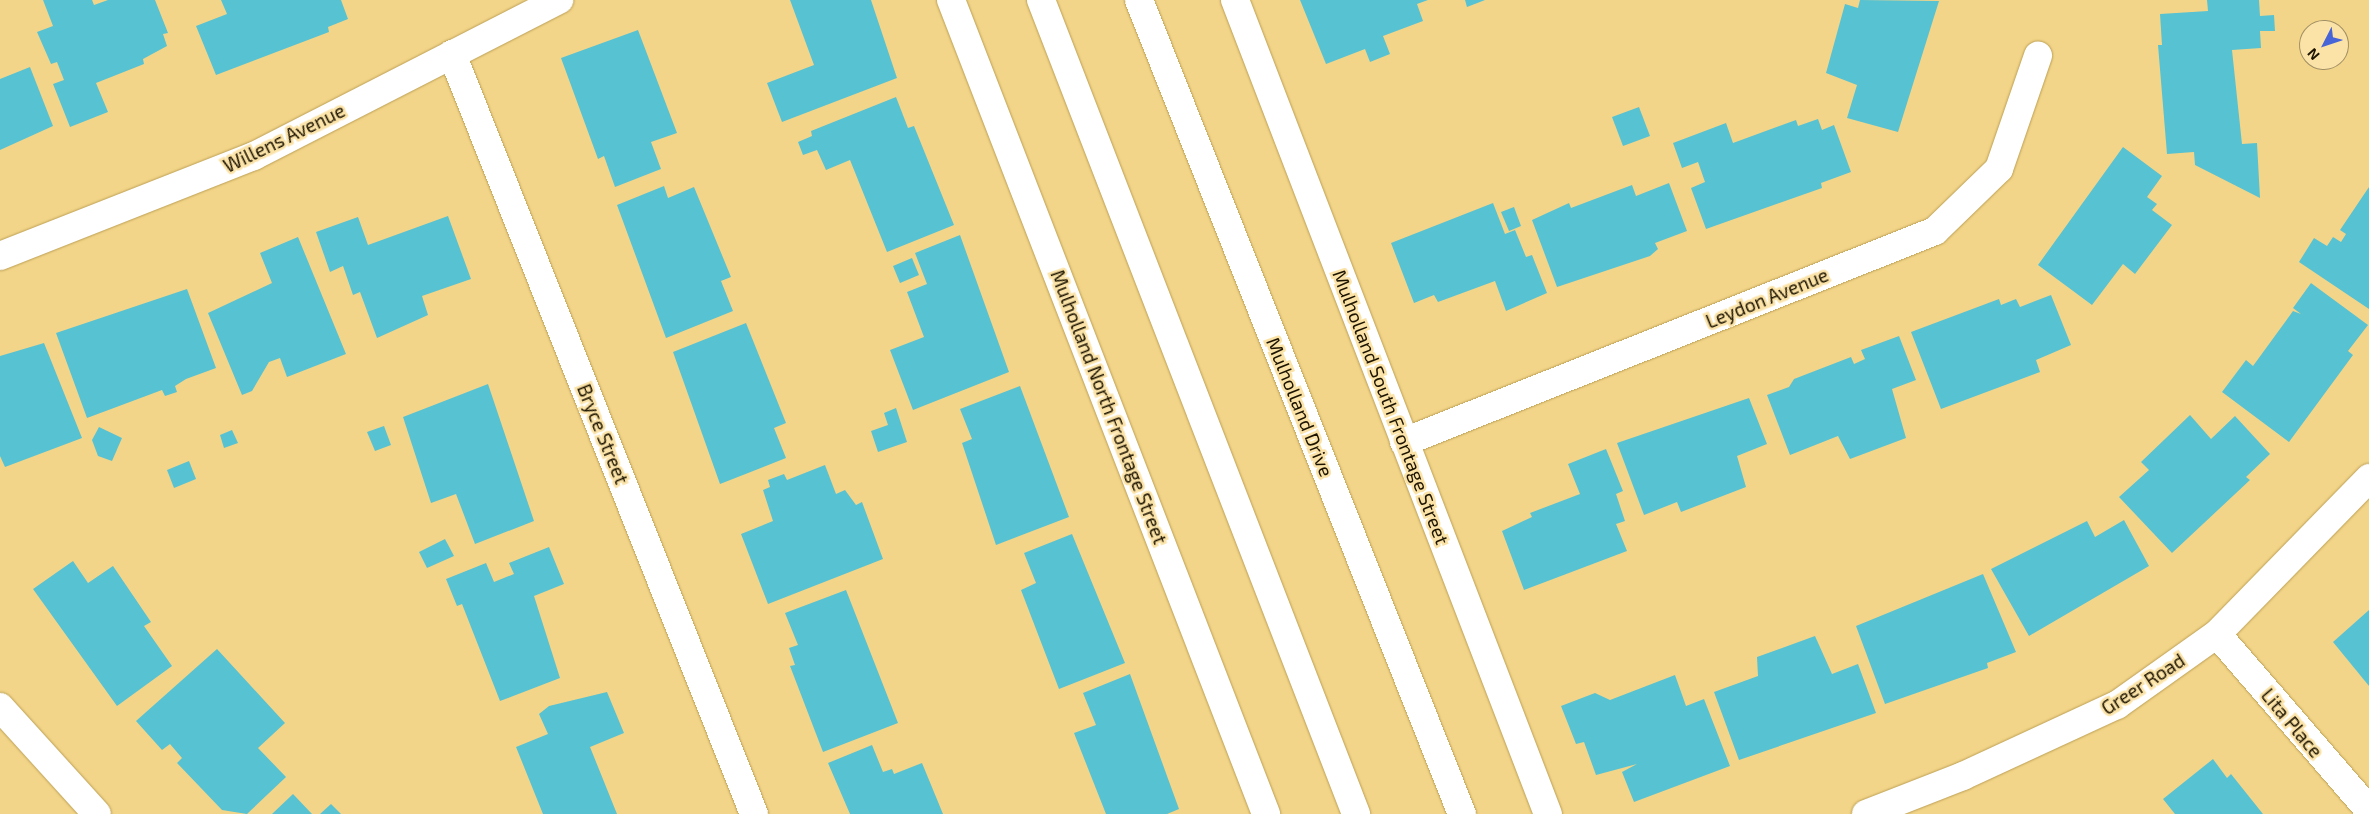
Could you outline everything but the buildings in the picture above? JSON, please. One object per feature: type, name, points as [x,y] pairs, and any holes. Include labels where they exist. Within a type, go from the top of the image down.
[{"type":"street","name":"Willens Avenue","points":[[0,256],[254,156],[560,0]]},
{"type":"street","name":"Mulholland North Frontage Street","points":[[951,0],[1266,814]]},
{"type":"street","points":[[1041,0],[1356,814]]},
{"type":"street","name":"Mulholland Drive","points":[[1139,0],[1462,814]]},
{"type":"street","name":"Mulholland South Frontage Street","points":[[1235,0],[1548,814]]},
{"type":"street","name":"Bryce Street","points":[[452,54],[754,814]]},
{"type":"street","name":"Leydon Avenue","points":[[1404,442],[1935,231],[1999,169],[2038,56]]},
{"type":"street","name":"Greer Road","points":[[1866,814],[1963,776],[2117,705],[2217,634],[2369,478]]},
{"type":"street","name":"Lita Place","points":[[2217,634],[2369,810]]},
{"type":"street","points":[[0,708],[97,814]]}]
